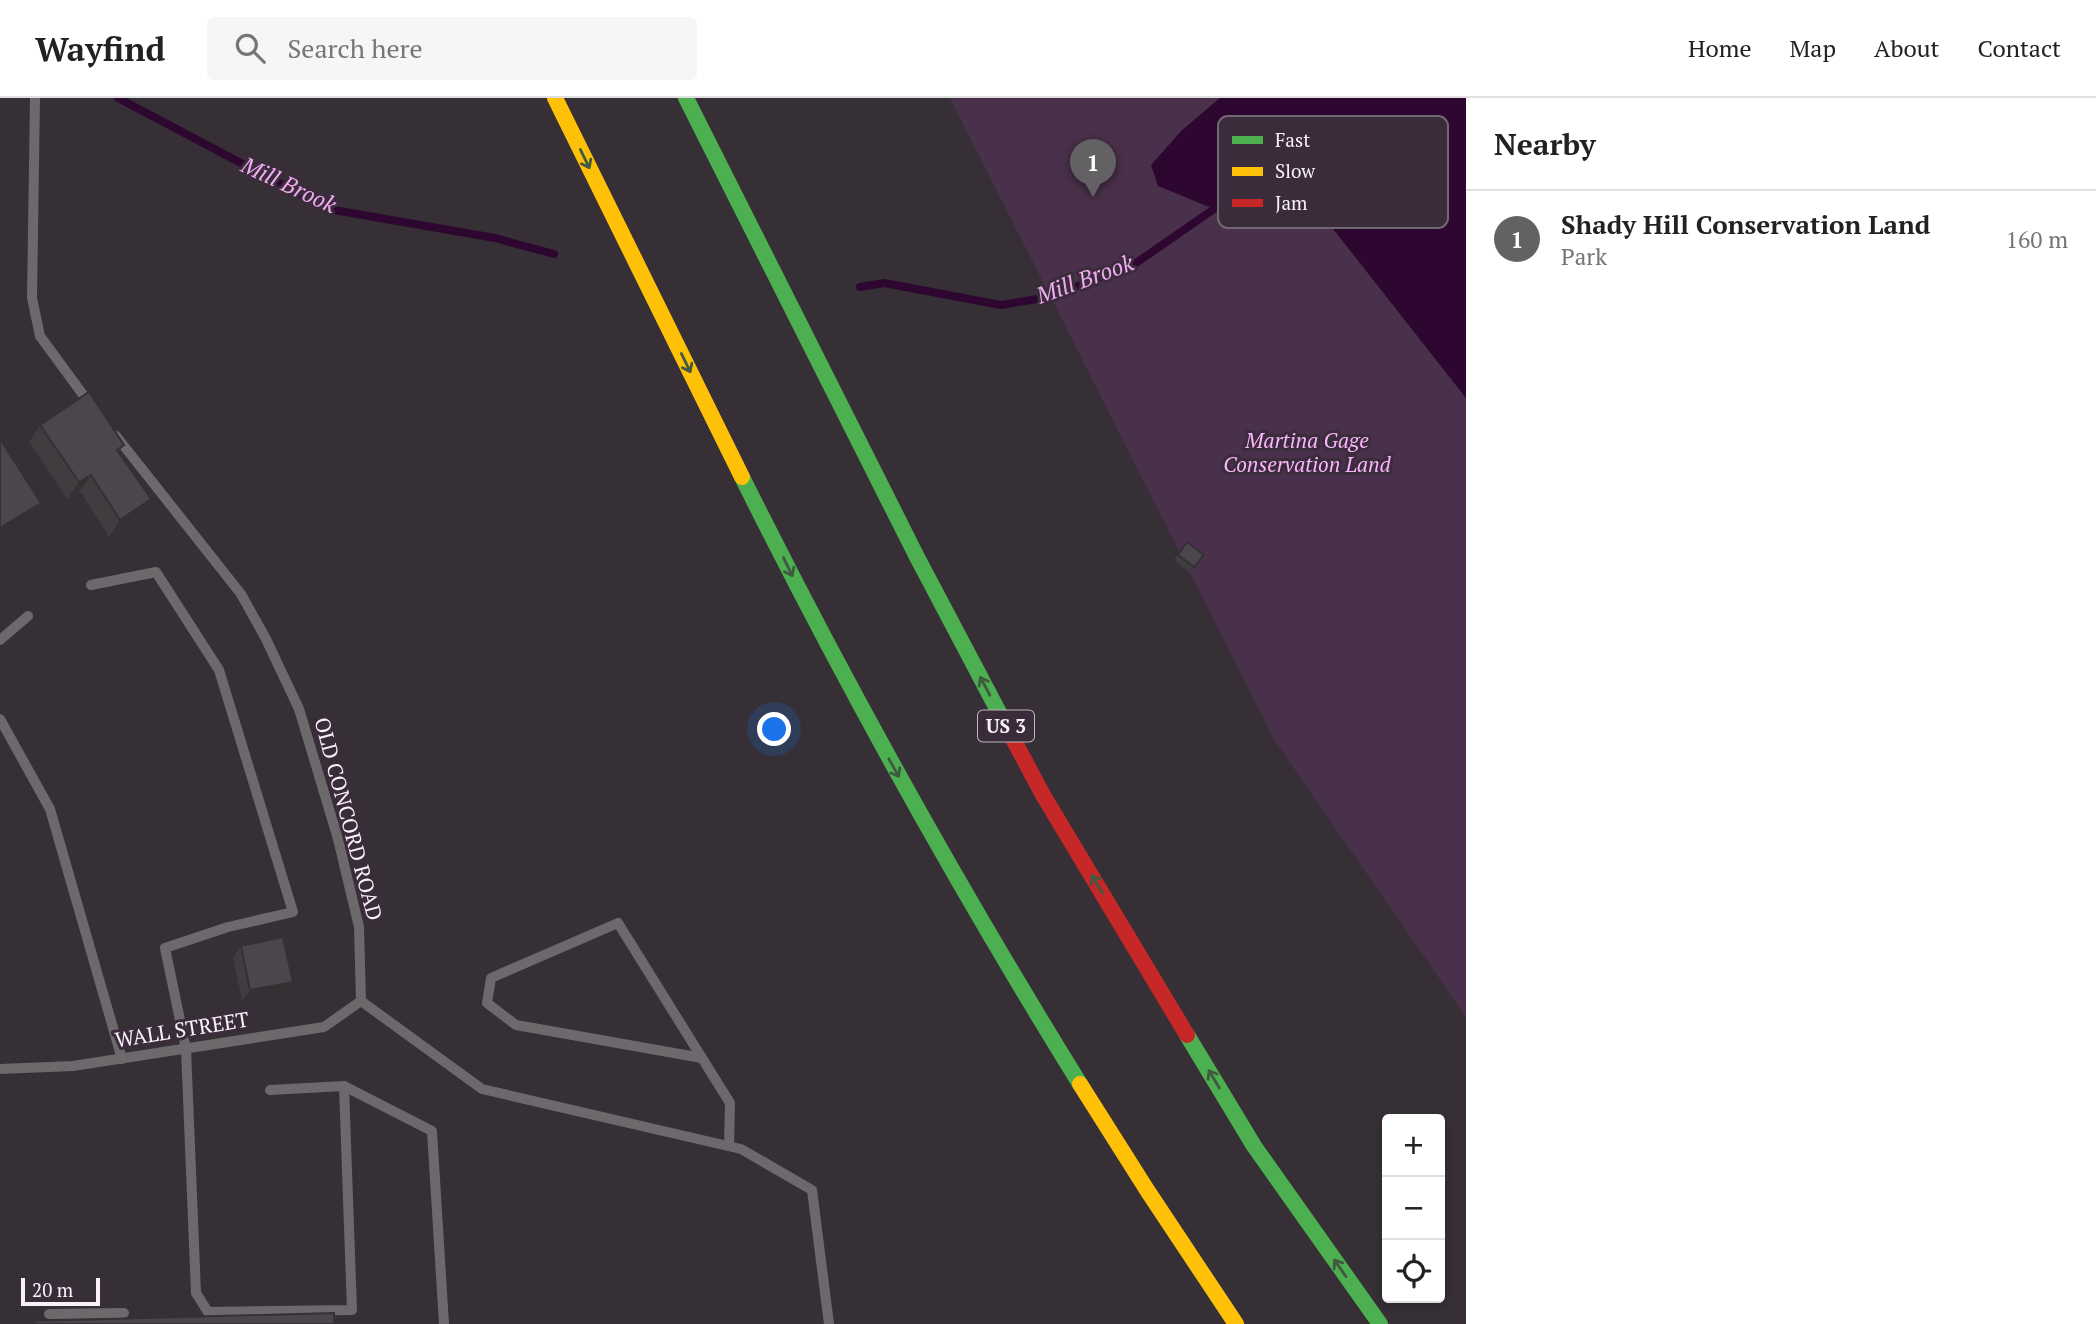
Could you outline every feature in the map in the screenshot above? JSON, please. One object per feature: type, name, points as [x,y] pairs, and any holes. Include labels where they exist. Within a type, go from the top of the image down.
[{"type":"highway","points":[[555,98],[807,605],[886,754],[959,884],[1062,1056],[1193,1262],[1236,1324]]},
{"type":"highway","name":"US 3","points":[[686,98],[917,557],[1043,795],[1254,1146],[1380,1324]]},
{"type":"lane","points":[[35,98],[32,298],[40,336],[104,421]]},
{"type":"lane","name":"OLD CONCORD ROAD","points":[[112,431],[242,594],[299,709],[338,839],[359,927],[361,1000]]},
{"type":"lane","points":[[91,585],[156,572],[219,670],[293,912],[228,927],[165,948],[186,1049],[196,1293],[208,1312],[352,1310],[344,1086]]},
{"type":"lane","points":[[0,640],[28,616]]},
{"type":"lane","points":[[0,719],[50,809],[122,1059]]},
{"type":"lane","points":[[702,1058],[516,1025],[487,1003],[491,978],[618,923],[702,1058],[730,1103],[730,1146]]},
{"type":"lane","points":[[361,1000],[482,1088],[741,1149],[813,1190],[829,1324]]},
{"type":"lane","name":"WALL STREET","points":[[0,1069],[73,1066],[324,1027],[361,1000]]},
{"type":"lane","points":[[270,1090],[344,1086],[432,1131],[444,1324]]},
{"type":"lane","points":[[49,1314],[124,1313]]},
{"type":"green space","name":"Martina Gage Conservation Land","points":[[950,98],[1220,98],[1181,131],[1214,209],[1218,210],[1218,228],[1332,228],[1466,398],[1466,1017],[1275,741]]},
{"type":"shaded area","points":[[1220,98],[1466,98],[1466,398],[1332,228],[1448,228],[1448,116],[1218,116],[1218,210],[1158,186],[1151,165],[1181,131]]},
{"type":"building","points":[[89,392],[124,445],[117,450],[151,499],[120,520],[91,475],[79,482],[40,425]]},
{"type":"building","points":[[0,439],[41,503],[0,528]]},
{"type":"building","points":[[1187,542],[1204,555],[1194,567],[1178,555]]},
{"type":"building","points":[[283,937],[293,982],[250,990],[241,946]]},
{"type":"building","points":[[334,1313],[334,1324],[35,1324],[35,1321]]},
{"type":"waterway","name":"Mill Brook","points":[[118,98],[328,209],[495,238],[554,254]]},
{"type":"waterway","name":"Mill Brook","points":[[860,287],[884,283],[1001,305],[1050,297],[1136,263],[1214,209]]},
{"type":"traffic: fast","points":[[686,98],[917,557],[1003,720]]},
{"type":"traffic: fast","points":[[742,477],[904,784],[990,935],[1080,1084]]},
{"type":"traffic: fast","points":[[1187,1035],[1254,1146],[1380,1324]]},
{"type":"traffic: slow","points":[[555,98],[742,477]]},
{"type":"traffic: slow","points":[[1080,1084],[1236,1324]]},
{"type":"traffic: jam","points":[[1003,720],[1043,795],[1187,1035]]},
{"type":"place","name":"Shady Hill Conservation Land","points":[[1093,197]]}]
